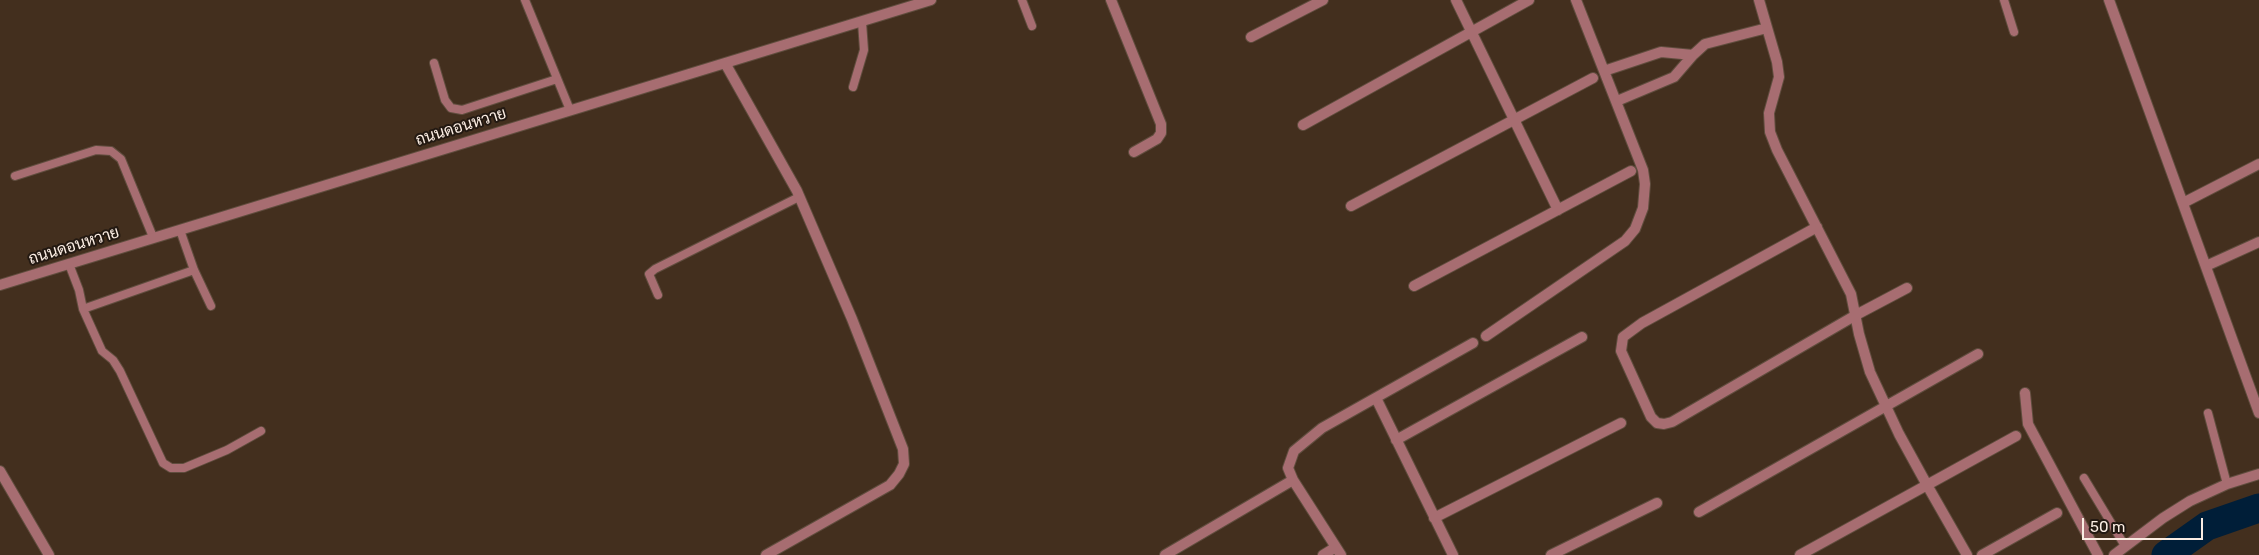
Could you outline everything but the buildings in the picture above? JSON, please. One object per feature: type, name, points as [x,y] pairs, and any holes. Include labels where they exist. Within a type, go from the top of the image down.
[{"type":"street","name":"ถนนดอนหวาย","points":[[0,285],[931,0]]},
{"type":"street","points":[[1111,0],[1161,124],[1161,133],[1158,139],[1134,152]]},
{"type":"street","points":[[1251,37],[1323,0]]},
{"type":"street","points":[[1456,0],[1558,210]]},
{"type":"street","points":[[1303,125],[1529,0]]},
{"type":"street","points":[[1486,336],[1625,241],[1635,229],[1643,208],[1645,184],[1643,170],[1576,0]]},
{"type":"street","points":[[1758,0],[1777,62],[1779,77],[1770,113],[1770,132],[1777,150],[1851,294],[1859,334],[1870,372],[1885,406],[1967,555]]},
{"type":"street","points":[[2109,0],[2259,413]]},
{"type":"street","points":[[1617,101],[1674,78],[1692,56],[1705,44],[1767,28]]},
{"type":"street","points":[[1604,71],[1660,52],[1692,56]]},
{"type":"street","points":[[725,62],[799,197],[852,319],[903,449],[904,464],[890,485],[766,555]]},
{"type":"street","points":[[1351,206],[1593,78]]},
{"type":"street","points":[[2183,203],[2259,164]]},
{"type":"street","points":[[1414,286],[1631,171]]},
{"type":"street","points":[[1817,228],[1642,323],[1623,337],[1620,344],[1625,359],[1651,417],[1657,423],[1672,422],[1856,315],[1908,288]]},
{"type":"street","points":[[2206,266],[2259,242]]},
{"type":"street","points":[[1396,440],[1582,337]]},
{"type":"street","points":[[1323,555],[1338,551],[1292,480],[1288,468],[1294,451],[1322,428],[1473,343]]},
{"type":"street","points":[[1699,512],[1978,354]]},
{"type":"street","points":[[2025,393],[2028,424],[2098,555]]},
{"type":"street","points":[[1376,398],[1453,555]]},
{"type":"street","points":[[1434,518],[1621,423]]},
{"type":"street","points":[[1800,555],[2016,436]]},
{"type":"street","points":[[0,470],[49,555]]},
{"type":"street","points":[[2114,555],[2190,501],[2227,484],[2259,474]]},
{"type":"street","points":[[1166,555],[1292,480]]},
{"type":"street","points":[[1551,555],[1657,503]]},
{"type":"street","points":[[1982,555],[2057,514]]},
{"type":"lane","points":[[525,0],[570,110]]},
{"type":"lane","points":[[1022,0],[1032,26]]},
{"type":"lane","points":[[2004,0],[2014,32]]},
{"type":"lane","points":[[853,86],[864,50],[862,22]]},
{"type":"lane","points":[[434,63],[446,100],[451,108],[462,110],[557,80]]},
{"type":"lane","points":[[15,176],[96,150],[111,151],[122,160],[153,237]]},
{"type":"lane","points":[[658,295],[649,274],[655,269],[799,197]]},
{"type":"lane","points":[[180,230],[194,270],[210,306]]},
{"type":"lane","points":[[69,264],[79,290],[83,309],[102,351],[113,360],[120,371],[163,463],[171,468],[184,468],[227,450],[261,431]]},
{"type":"lane","points":[[83,309],[194,270]]},
{"type":"lane","points":[[2208,413],[2227,484]]},
{"type":"lane","points":[[2084,478],[2125,546]]},
{"type":"waterway","points":[[2166,555],[2207,526],[2259,508]]}]
